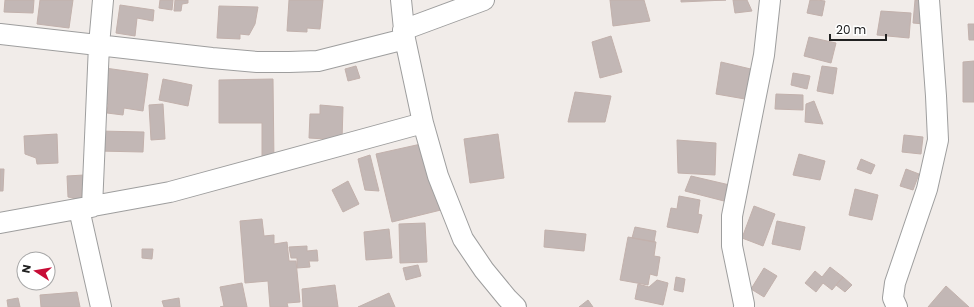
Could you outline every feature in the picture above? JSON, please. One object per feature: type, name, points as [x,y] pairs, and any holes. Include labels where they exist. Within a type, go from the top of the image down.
[{"type":"street","points":[[101,307],[86,208],[103,0]]},
{"type":"street","points":[[401,0],[404,35],[423,123],[438,176],[463,239],[484,270],[516,307]]},
{"type":"street","points":[[0,34],[250,61],[318,61],[404,35],[484,0]]},
{"type":"street","points":[[744,307],[732,246],[732,216],[764,56],[770,0]]},
{"type":"street","points":[[896,307],[893,298],[895,283],[927,189],[938,140],[929,0]]},
{"type":"street","points":[[0,223],[170,192],[423,123]]},
{"type":"building","points":[[5,0],[34,0],[33,13],[4,12]]},
{"type":"building","points":[[40,0],[73,0],[69,28],[37,24]]},
{"type":"building","points":[[160,0],[173,0],[172,10],[159,8]]},
{"type":"building","points":[[175,0],[188,0],[188,3],[182,4],[181,11],[174,11]]},
{"type":"building","points":[[289,0],[323,0],[320,29],[307,28],[307,32],[287,31]]},
{"type":"building","points":[[610,0],[644,0],[650,21],[613,26]]},
{"type":"building","points":[[681,0],[726,0],[681,2]]},
{"type":"building","points":[[733,0],[747,0],[752,11],[735,13]]},
{"type":"building","points":[[810,0],[825,1],[822,16],[807,13]]},
{"type":"building","points":[[915,0],[926,0],[924,24],[913,23]]},
{"type":"building","points":[[120,5],[154,10],[153,21],[137,18],[135,36],[116,33]]},
{"type":"building","points":[[219,6],[258,7],[255,24],[249,35],[240,34],[240,39],[217,38]]},
{"type":"building","points":[[881,11],[911,13],[909,38],[877,35]]},
{"type":"building","points":[[968,24],[974,24],[974,40],[969,40]]},
{"type":"building","points":[[611,36],[622,72],[600,78],[592,42]]},
{"type":"building","points":[[809,37],[836,43],[831,63],[804,56]]},
{"type":"building","points":[[974,61],[974,102],[963,102],[963,62]]},
{"type":"building","points":[[721,62],[755,70],[745,99],[716,94]]},
{"type":"building","points":[[356,66],[360,78],[348,81],[345,69]]},
{"type":"building","points":[[822,66],[837,68],[833,94],[817,91]]},
{"type":"building","points":[[105,68],[148,74],[143,111],[124,108],[123,115],[107,113],[108,104],[101,104]]},
{"type":"building","points":[[793,73],[810,76],[807,89],[791,85]]},
{"type":"building","points":[[163,79],[192,85],[188,106],[159,100]]},
{"type":"building","points":[[273,79],[274,163],[262,164],[262,123],[219,123],[219,80]]},
{"type":"building","points":[[575,92],[611,96],[605,122],[568,122]]},
{"type":"building","points":[[776,94],[803,95],[803,110],[775,109]]},
{"type":"building","points":[[814,101],[823,124],[805,122],[806,104]]},
{"type":"building","points":[[163,104],[165,139],[151,140],[149,105]]},
{"type":"building","points":[[320,105],[343,107],[342,140],[309,138],[310,114],[320,114]]},
{"type":"building","points":[[99,131],[144,132],[143,152],[98,151]]},
{"type":"building","points":[[57,134],[58,163],[37,164],[36,158],[25,154],[24,136]]},
{"type":"building","points":[[498,134],[504,178],[470,183],[464,139]]},
{"type":"building","points":[[904,135],[923,137],[921,154],[902,152]]},
{"type":"building","points":[[677,140],[716,143],[715,175],[678,173]]},
{"type":"building","points":[[421,144],[432,191],[440,189],[445,209],[392,222],[376,154]]},
{"type":"building","points":[[799,154],[825,161],[820,180],[793,175]]},
{"type":"building","points":[[370,155],[379,191],[365,190],[358,159]]},
{"type":"building","points":[[861,159],[875,165],[871,174],[857,169]]},
{"type":"building","points":[[0,169],[4,169],[3,191],[0,191]]},
{"type":"building","points":[[906,169],[919,174],[913,190],[900,186]]},
{"type":"building","points":[[84,175],[81,200],[68,197],[67,176]]},
{"type":"building","points":[[691,176],[734,186],[724,201],[685,191]]},
{"type":"building","points":[[348,181],[359,204],[343,212],[332,190]]},
{"type":"building","points":[[855,189],[878,195],[872,220],[849,215]]},
{"type":"building","points":[[679,196],[700,200],[698,214],[702,215],[698,233],[667,227],[671,208],[677,209]]},
{"type":"building","points":[[754,206],[775,214],[763,246],[742,238]]},
{"type":"building","points":[[262,219],[264,236],[274,235],[274,244],[287,242],[289,261],[296,261],[300,302],[287,303],[288,307],[270,307],[268,281],[245,283],[240,221]]},
{"type":"building","points":[[777,221],[805,227],[800,250],[772,244]]},
{"type":"building","points":[[425,223],[427,262],[400,263],[399,224]]},
{"type":"building","points":[[635,227],[656,231],[654,242],[632,238]]},
{"type":"building","points":[[389,229],[392,258],[366,260],[364,232]]},
{"type":"building","points":[[545,230],[586,234],[584,251],[544,247]]},
{"type":"building","points":[[628,237],[656,242],[654,256],[660,257],[657,276],[650,274],[648,285],[620,280]]},
{"type":"building","points":[[307,246],[307,251],[317,250],[318,261],[309,261],[310,267],[297,268],[297,258],[291,258],[289,247]]},
{"type":"building","points":[[142,249],[153,249],[152,259],[142,258]]},
{"type":"building","points":[[418,265],[421,276],[406,280],[403,268]]},
{"type":"building","points":[[830,267],[843,277],[832,290],[823,283],[816,292],[805,283],[815,271],[822,277]]},
{"type":"building","points":[[764,268],[777,276],[764,297],[751,289]]},
{"type":"building","points":[[676,277],[685,279],[683,292],[674,290]]},
{"type":"building","points":[[843,277],[852,285],[845,292],[836,285]]},
{"type":"building","points":[[657,280],[668,283],[663,305],[635,299],[638,284],[649,287]]},
{"type":"building","points":[[242,283],[247,307],[220,307],[224,306],[220,287]]},
{"type":"building","points":[[335,285],[338,307],[303,307],[302,289]]},
{"type":"building","points":[[946,286],[969,307],[928,307]]},
{"type":"building","points":[[77,292],[80,307],[41,307],[40,295]]},
{"type":"building","points":[[389,293],[395,307],[358,307]]},
{"type":"building","points":[[18,298],[20,307],[8,307],[7,300]]},
{"type":"building","points":[[179,298],[180,307],[164,307],[162,301]]},
{"type":"building","points":[[588,300],[593,307],[579,307]]}]
